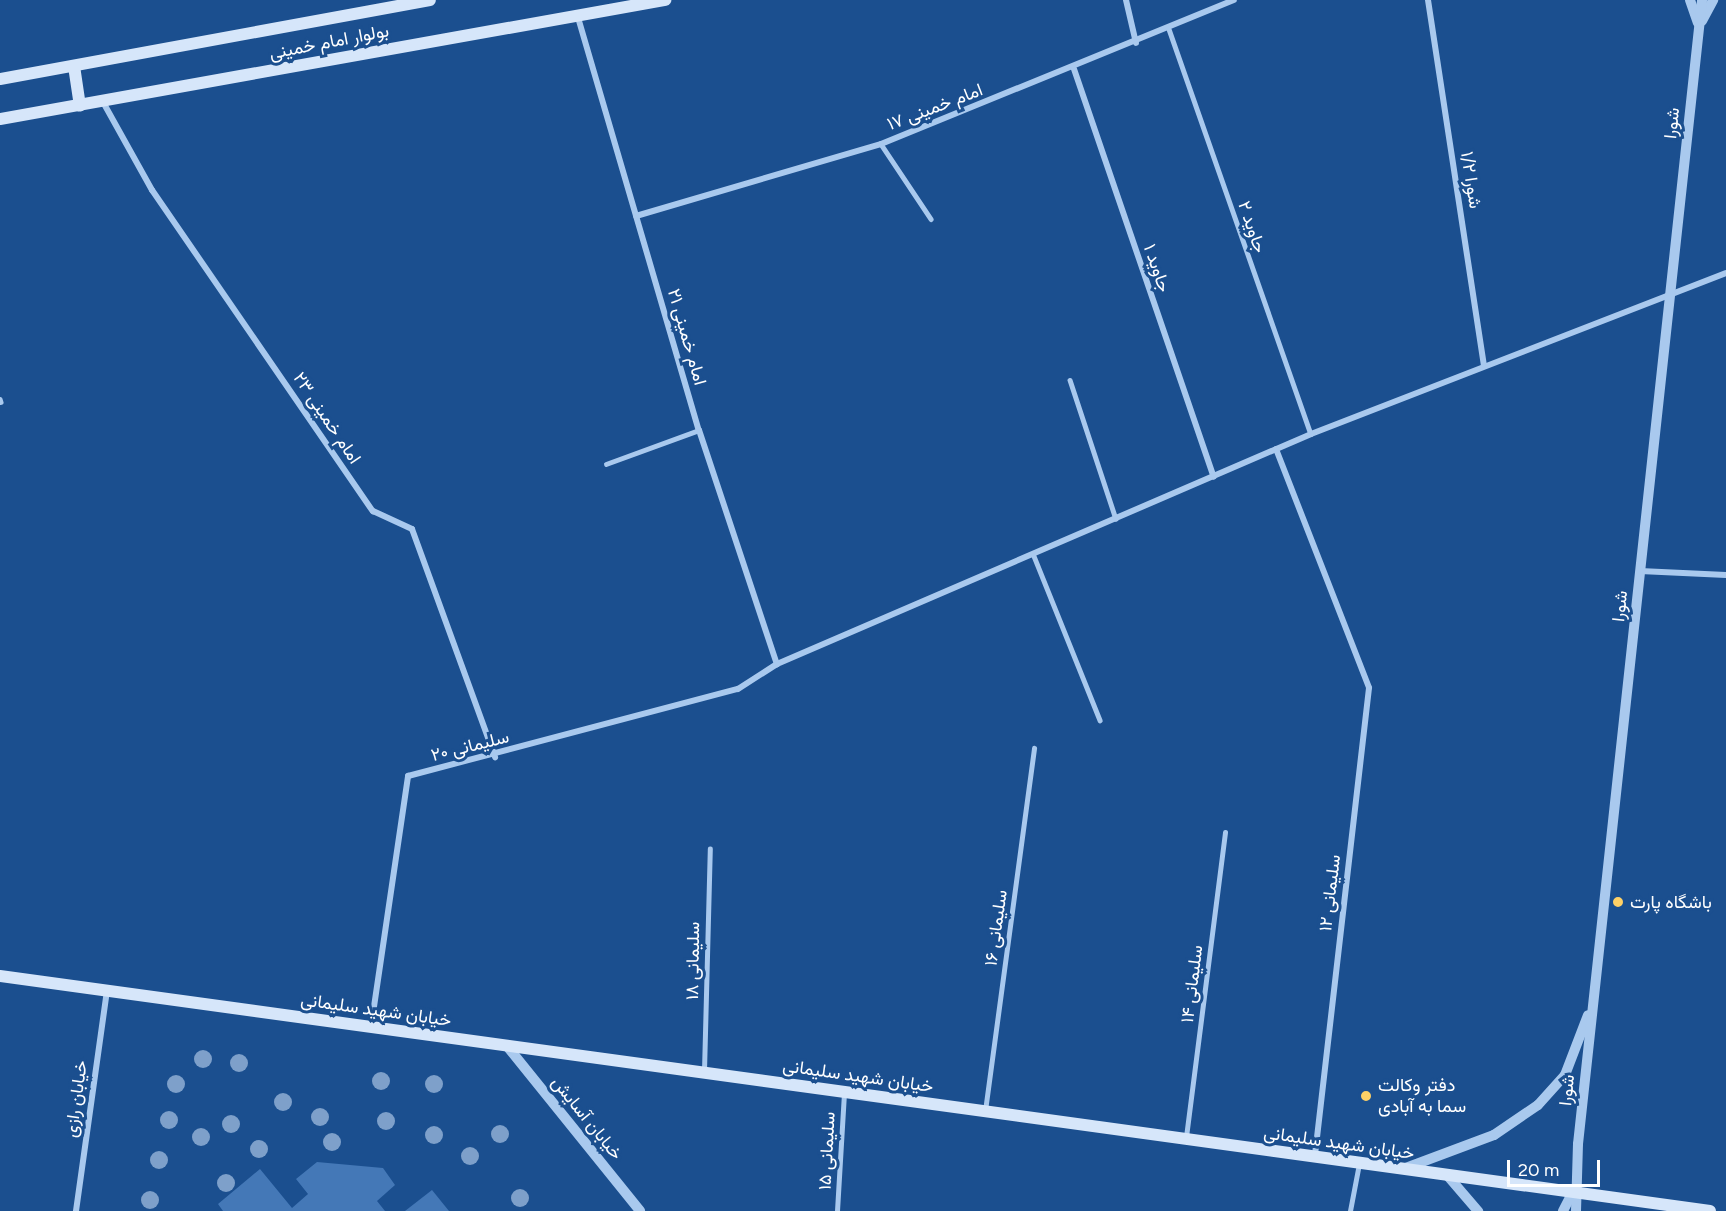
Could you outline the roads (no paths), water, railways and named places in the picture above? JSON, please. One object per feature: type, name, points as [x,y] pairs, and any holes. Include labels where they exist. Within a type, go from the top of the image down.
[{"type":"main road","name":"بولوار امام خمینی","points":[[0,79],[430,0]]},
{"type":"main road","name":"بولوار امام خمینی","points":[[0,119],[665,0]]},
{"type":"main road","points":[[74,66],[80,106]]},
{"type":"main road","name":"خیابان شهید سلیمانی","points":[[0,976],[1710,1211]]},
{"type":"street","points":[[1126,0],[1136,43]]},
{"type":"street","name":"امام خمینی ۱۷","points":[[636,216],[881,144],[1074,69],[1234,0]]},
{"type":"street","name":"شورا ۱/۲","points":[[1428,0],[1484,365]]},
{"type":"street","name":"شورا","points":[[1690,0],[1700,26]]},
{"type":"street","name":"شورا","points":[[1576,1211],[1574,1191],[1593,1004],[1702,0]]},
{"type":"street","name":"شورا","points":[[1700,26],[1713,0]]},
{"type":"street","name":"امام خمینی ۲۱","points":[[577,14],[699,430],[777,664]]},
{"type":"street","name":"جاوید ۱","points":[[1074,69],[1214,477]]},
{"type":"street","name":"امام خمینی ۲۳","points":[[103,102],[152,190],[373,511],[412,529],[495,757]]},
{"type":"street","name":"سلیمانی ۲۰","points":[[370,1027],[408,776],[495,757],[738,689],[777,664],[1034,556],[1311,434],[1484,365],[1670,299],[1726,273]]},
{"type":"street","name":"سلیمانی ۱۲","points":[[1276,449],[1369,688],[1314,1158]]},
{"type":"street","points":[[1640,571],[1726,575]]},
{"type":"street","name":"خیابان رازی","points":[[76,1211],[107,992]]},
{"type":"street","points":[[1402,1170],[1494,1136],[1538,1105],[1565,1074],[1593,1004]]},
{"type":"street","name":"خیابان آسایش","points":[[507,1046],[640,1211]]},
{"type":"street","points":[[1447,1175],[1478,1211]]},
{"type":"street","name":"شورا","points":[[1563,1211],[1574,1191]]},
{"type":"lane","name":"جاوید ۲","points":[[1169,29],[1311,434]]},
{"type":"lane","points":[[881,144],[931,219]]},
{"type":"lane","points":[[1070,380],[1116,520]]},
{"type":"lane","points":[[606,464],[699,430]]},
{"type":"lane","points":[[1034,556],[1100,720]]},
{"type":"lane","name":"سلیمانی ۱۶","points":[[985,1112],[1034,748]]},
{"type":"lane","name":"سلیمانی ۱۴","points":[[1185,1140],[1225,832]]},
{"type":"lane","name":"سلیمانی ۱۸","points":[[704,1073],[710,849]]},
{"type":"lane","name":"سلیمانی ۱۵","points":[[837,1211],[844,1093]]},
{"type":"lane","points":[[1350,1211],[1359,1164]]},
{"type":"place","name":"باشگاه پارت","points":[[1618,902]]},
{"type":"place","name":"دفتر وکالت سما به آبادی","points":[[1366,1096]]}]
